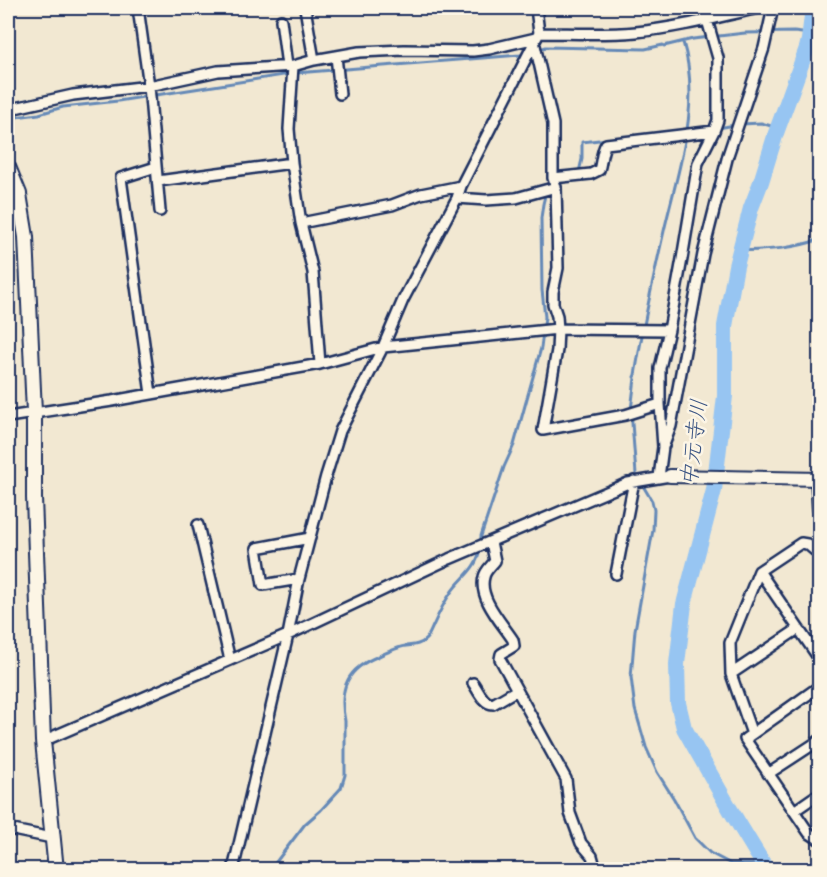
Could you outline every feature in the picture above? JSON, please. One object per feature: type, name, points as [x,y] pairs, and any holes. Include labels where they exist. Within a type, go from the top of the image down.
[{"type":"main road","points":[[8,167],[19,194],[26,237],[34,412],[34,498],[43,741],[56,870]]},
{"type":"street","points":[[138,8],[149,86],[160,211]]},
{"type":"street","points":[[305,8],[314,60]]},
{"type":"street","points":[[536,8],[536,37],[553,124],[558,268],[553,292],[553,304],[557,316],[558,350],[543,430],[625,415],[660,404]]},
{"type":"street","points":[[665,477],[660,368],[669,330],[698,163],[718,120],[718,58],[702,8]]},
{"type":"street","points":[[8,108],[73,95],[149,86],[218,71],[290,66],[359,52],[473,51],[536,37],[639,32],[759,8]]},
{"type":"street","points":[[663,447],[671,426],[703,254],[729,155],[764,48],[773,8]]},
{"type":"street","points":[[281,20],[290,66],[288,129],[301,223],[313,272],[320,364]]},
{"type":"street","points":[[233,870],[299,579],[340,431],[536,37]]},
{"type":"street","points":[[336,57],[340,94]]},
{"type":"street","points":[[457,198],[486,200],[516,198],[599,170],[602,150],[606,144],[714,131]]},
{"type":"street","points":[[158,181],[292,162]]},
{"type":"street","points":[[151,394],[121,178],[156,167]]},
{"type":"street","points":[[301,223],[392,205],[421,194],[461,186]]},
{"type":"street","points":[[8,417],[320,364],[383,347],[558,329],[669,330]]},
{"type":"street","points":[[819,429],[819,438]]},
{"type":"street","points":[[43,741],[288,635],[449,559],[628,483],[665,477],[818,479],[819,511]]},
{"type":"street","points":[[616,574],[634,482]]},
{"type":"street","points":[[198,525],[230,660]]},
{"type":"street","points":[[299,579],[263,585],[257,548],[310,538]]},
{"type":"street","points":[[490,542],[495,561],[484,575],[483,586],[487,601],[513,640],[514,646],[501,654],[500,659],[566,779],[570,813],[581,843],[592,856],[596,870]]},
{"type":"street","points":[[752,734],[731,674],[730,643],[759,571],[801,543],[807,544],[819,555]]},
{"type":"street","points":[[759,571],[819,660]]},
{"type":"street","points":[[731,674],[798,629]]},
{"type":"street","points":[[473,682],[488,704],[493,704],[517,690]]},
{"type":"street","points":[[819,686],[745,739],[809,833],[819,840]]},
{"type":"street","points":[[768,774],[819,740]]},
{"type":"street","points":[[794,811],[819,793]]},
{"type":"street","points":[[8,829],[52,838]]},
{"type":"waterway","name":"中元寺川","points":[[767,870],[684,728],[678,703],[677,664],[684,604],[714,490],[725,396],[725,326],[736,266],[751,208],[807,48],[813,8]]},
{"type":"waterway","points":[[811,21],[820,29]]},
{"type":"waterway","points":[[538,50],[546,47],[645,49],[693,39],[745,33],[810,34]]},
{"type":"waterway","points":[[683,42],[690,89],[686,137],[648,303],[634,377],[631,410],[636,474],[652,501],[654,510],[653,530],[635,630],[631,677],[635,709],[646,747],[657,772],[695,838],[710,853],[731,864],[752,864],[762,860]]},
{"type":"waterway","points":[[8,118],[39,114],[63,107],[118,101],[296,73],[526,54]]},
{"type":"waterway","points":[[742,124],[761,123],[778,128]]},
{"type":"waterway","points":[[718,128],[735,125]]},
{"type":"waterway","points":[[578,172],[582,159],[582,142],[625,137]]},
{"type":"waterway","points":[[481,542],[504,467],[514,445],[541,348],[545,317],[542,290],[541,218],[548,183],[552,181]]},
{"type":"waterway","points":[[740,251],[790,247],[820,239]]},
{"type":"waterway","points":[[268,870],[305,824],[341,788],[345,775],[343,698],[348,680],[360,666],[368,661],[398,648],[424,641],[447,598],[475,563],[480,549]]}]
